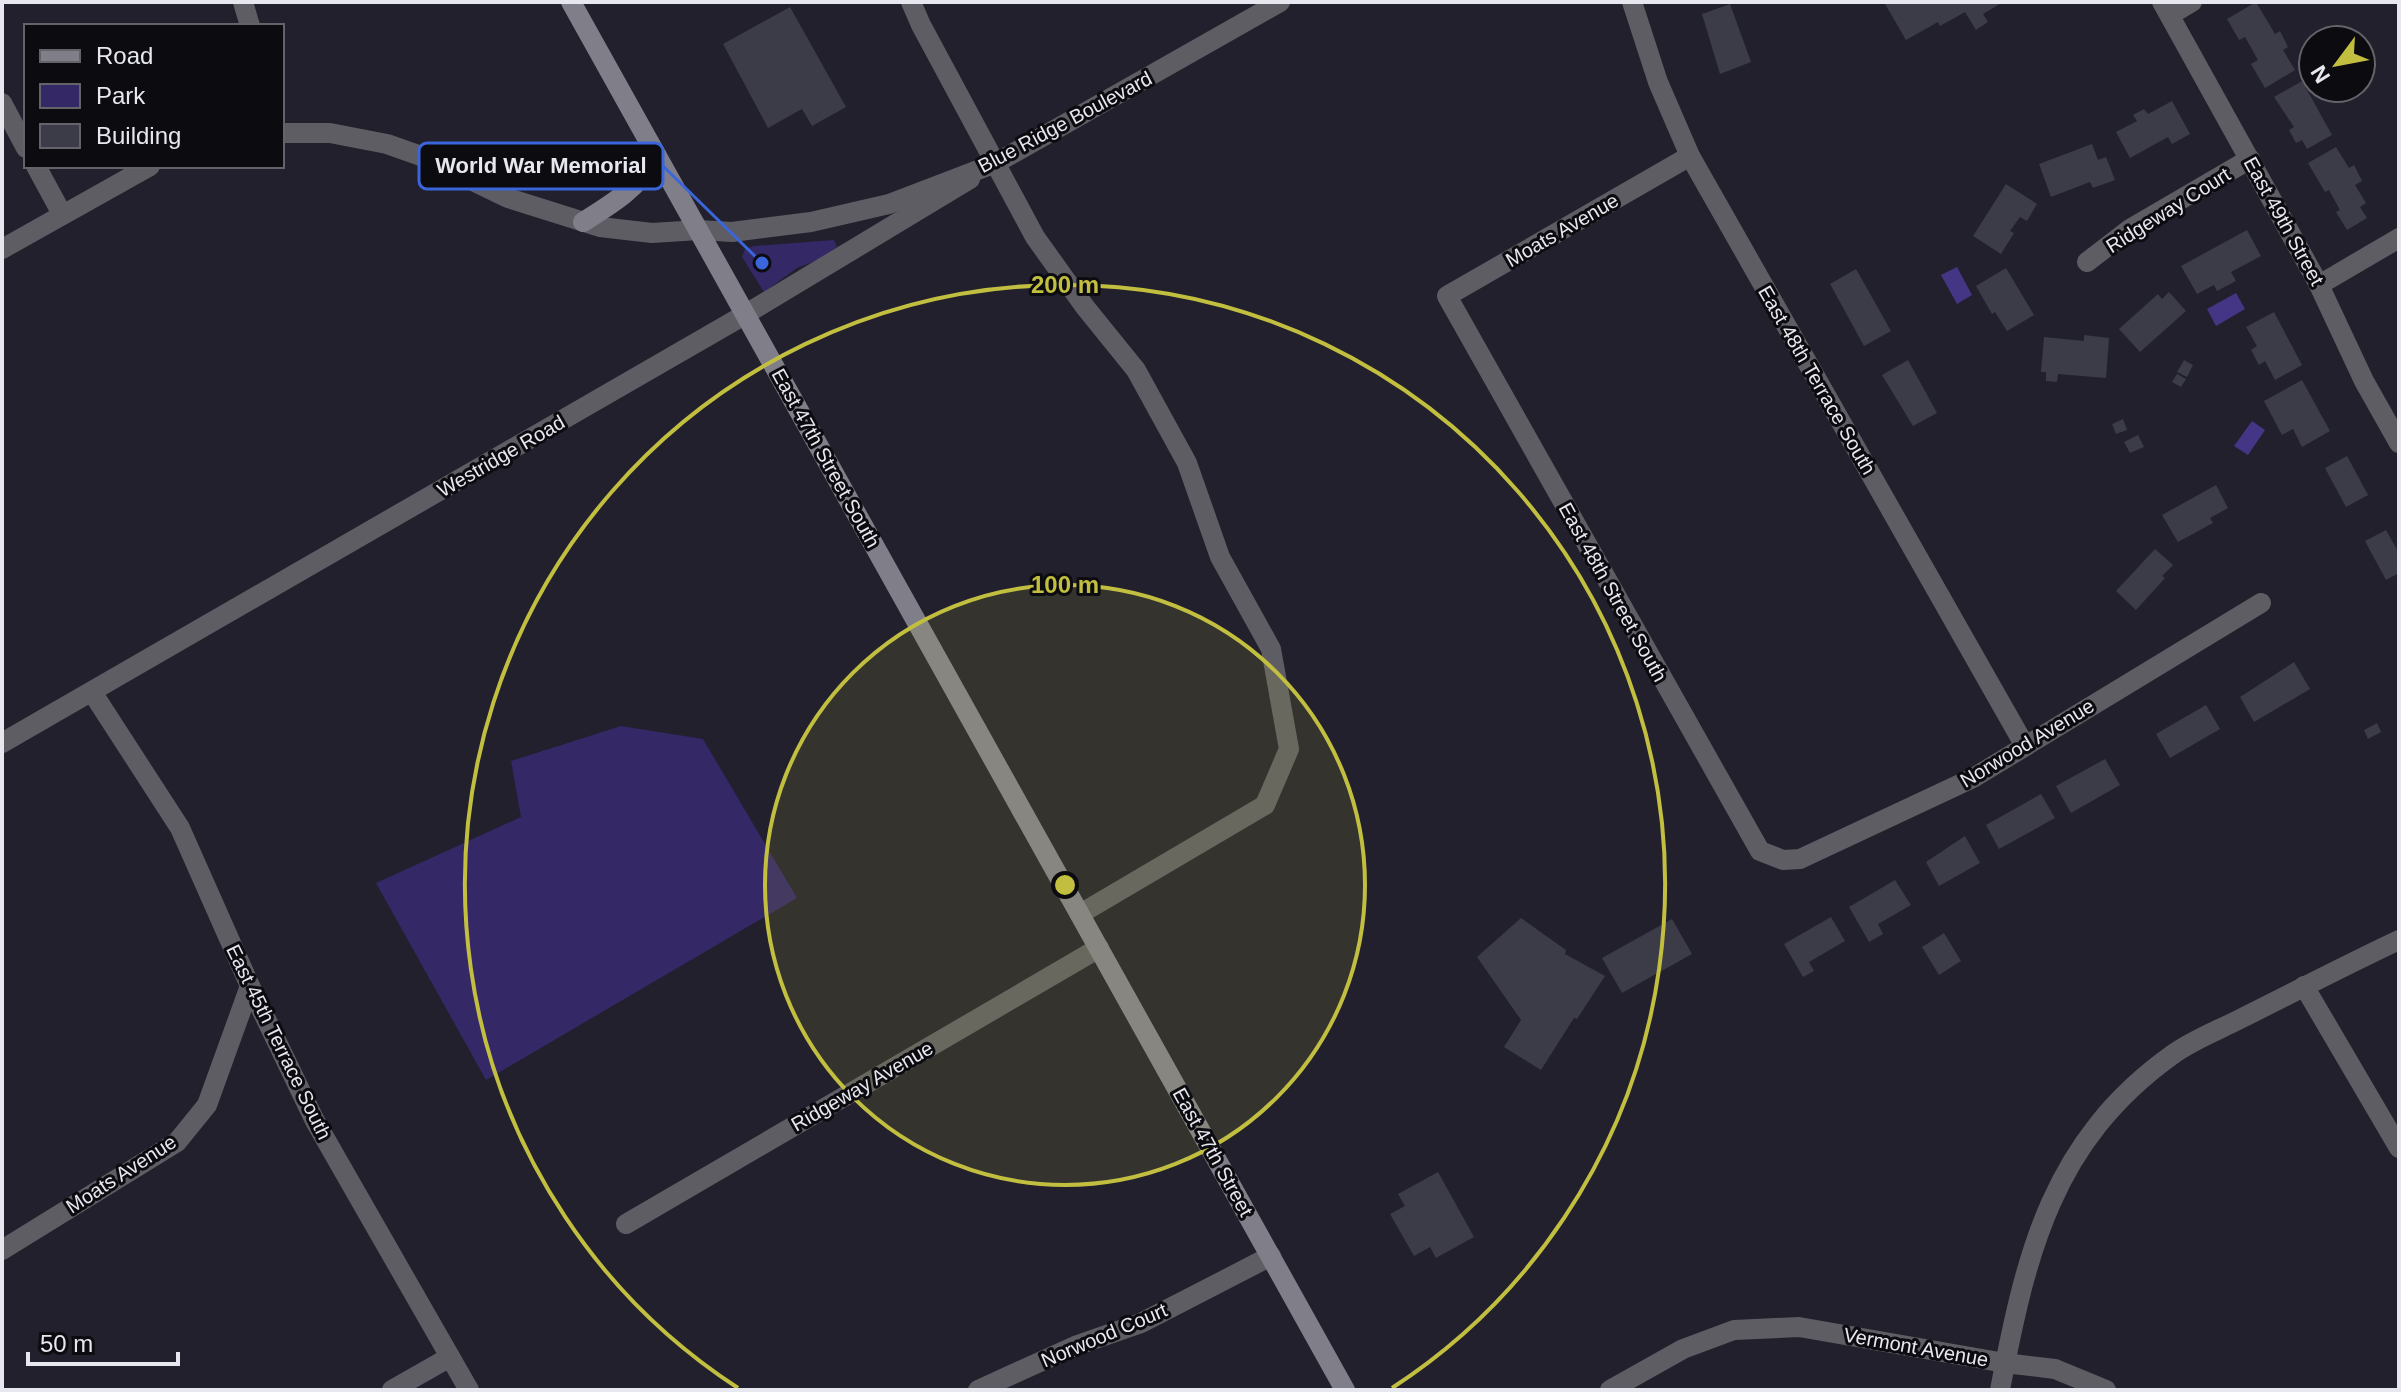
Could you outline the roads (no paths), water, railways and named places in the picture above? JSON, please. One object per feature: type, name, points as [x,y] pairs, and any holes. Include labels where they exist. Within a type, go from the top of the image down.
[{"type":"main road","name":"East 47th Street South","points":[[571,2],[1080,914]]},
{"type":"main road","points":[[583,222],[620,199],[640,182],[657,156]]},
{"type":"main road","name":"East 47th Street","points":[[1080,914],[1345,1390]]},
{"type":"street","points":[[243,2],[249,24]]},
{"type":"street","points":[[911,2],[1035,237],[1085,307],[1136,370],[1187,463],[1220,557],[1271,649],[1289,749],[1265,805],[1080,914]]},
{"type":"street","name":"East 48th Terrace South","points":[[1632,2],[1658,82],[1690,156],[2025,746]]},
{"type":"street","points":[[2166,8],[2192,2]]},
{"type":"street","name":"Blue Ridge Boulevard","points":[[284,133],[330,133],[387,144],[421,156],[508,198],[583,222],[652,233],[699,230],[732,232],[827,219],[889,204],[996,163],[1271,4]]},
{"type":"street","name":"East 49th Street","points":[[2166,8],[2319,285],[2364,381],[2399,443]]},
{"type":"street","points":[[2,103],[24,144]]},
{"type":"street","name":"Moats Avenue","points":[[1455,310],[1447,296],[1690,156]]},
{"type":"street","name":"Ridgeway Court","points":[[2087,262],[2130,229],[2250,159]]},
{"type":"street","name":"Westridge Road","points":[[2,743],[746,314],[996,163]]},
{"type":"street","points":[[37,168],[62,214]]},
{"type":"street","points":[[2,249],[146,168]]},
{"type":"street","points":[[2319,285],[2399,238]]},
{"type":"street","name":"East 48th Street South","points":[[1455,310],[1739,816],[1760,851],[1783,860]]},
{"type":"street","name":"Norwood Avenue","points":[[1783,860],[1800,859],[1973,778],[2261,603]]},
{"type":"street","name":"East 45th Terrace South","points":[[92,692],[180,828],[250,986],[315,1121],[469,1390]]},
{"type":"street","name":"Vermont Avenue","points":[[1610,1390],[1683,1349],[1734,1330],[1799,1327],[2005,1363],[2019,1291],[2038,1231],[2065,1174],[2101,1119],[2131,1087],[2174,1053],[2399,940]]},
{"type":"street","name":"Ridgeway Avenue","points":[[626,1224],[1099,948]]},
{"type":"street","name":"Moats Avenue","points":[[2,1250],[177,1142],[207,1105],[250,986]]},
{"type":"street","points":[[2304,986],[2399,1148]]},
{"type":"street","name":"Norwood Court","points":[[978,1390],[1075,1346],[1141,1323],[1271,1256]]},
{"type":"street","points":[[392,1390],[450,1357]]},
{"type":"street","points":[[2000,1390],[2005,1363],[2055,1369],[2106,1390]]},
{"type":"place","name":"World War Memorial","points":[[762,263]]}]
